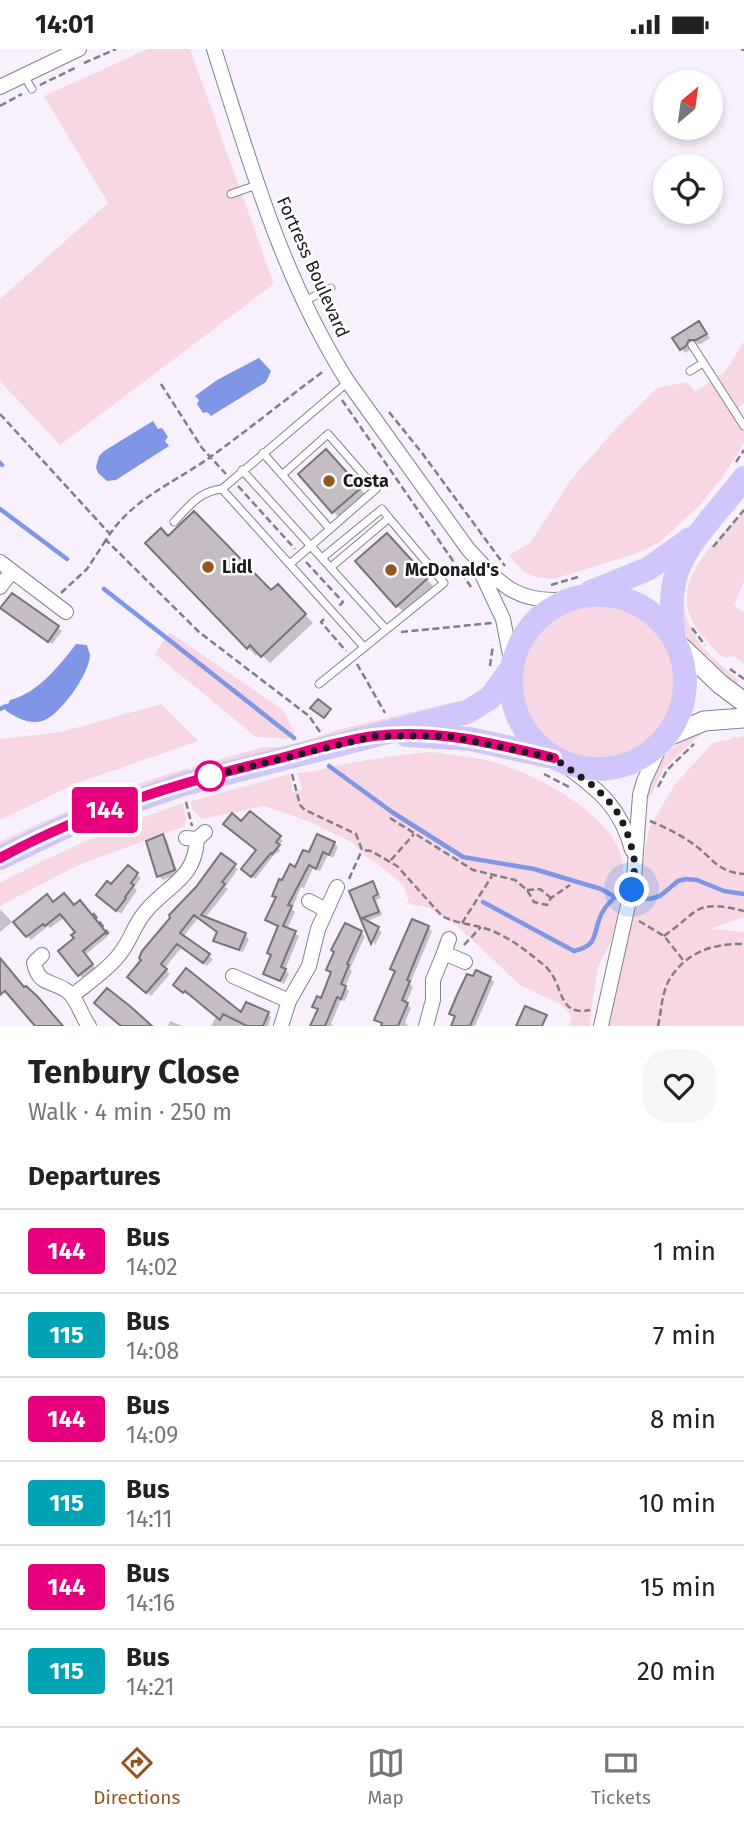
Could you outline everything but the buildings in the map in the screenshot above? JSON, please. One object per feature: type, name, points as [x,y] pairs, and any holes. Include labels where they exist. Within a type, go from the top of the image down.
[{"type":"main road","points":[[375,736],[448,736],[549,763],[601,770],[623,766],[644,757],[664,740],[679,715],[685,691],[680,635],[671,613],[674,580],[689,550],[738,474]]},
{"type":"main road","points":[[549,763],[519,720],[511,695],[512,667],[519,644],[543,614],[578,590],[648,569],[708,524]]},
{"type":"main road","points":[[578,590],[635,603],[680,635]]},
{"type":"main road","points":[[0,858],[77,821],[172,788],[230,770],[472,710],[489,698],[512,667]]},
{"type":"street","points":[[0,87],[79,49]]},
{"type":"street","name":"Fortress Boulevard","points":[[214,49],[257,185],[303,301],[348,382],[468,549],[489,572],[514,592],[531,599],[578,590]]},
{"type":"street","name":"Fortress Boulevard","points":[[468,549],[499,607],[507,632],[512,667]]},
{"type":"street","points":[[0,587],[6,567],[66,612]]},
{"type":"street","points":[[680,635],[720,684],[744,702]]},
{"type":"street","points":[[601,1026],[632,890],[640,795],[644,781],[664,740],[704,721],[744,718]]},
{"type":"street","points":[[549,763],[595,787],[611,802],[626,829],[635,865]]},
{"type":"street","points":[[72,996],[118,955],[144,913],[182,879],[194,860],[196,836]]},
{"type":"street","points":[[281,1026],[289,1001],[309,966],[314,941],[337,887]]},
{"type":"street","points":[[309,901],[326,910]]},
{"type":"street","points":[[426,1026],[433,1000],[433,980],[454,957],[449,939]]},
{"type":"street","points":[[33,958],[39,978],[62,988],[72,996],[89,1026]]},
{"type":"street","points":[[233,976],[289,1001]]},
{"type":"lane","points":[[24,75],[34,88]]},
{"type":"lane","points":[[231,194],[257,185]]},
{"type":"lane","points":[[303,301],[331,288]]},
{"type":"lane","points":[[692,345],[744,426]]},
{"type":"lane","points":[[690,372],[704,363]]},
{"type":"lane","points":[[174,522],[200,495],[209,490],[222,489],[348,382]]},
{"type":"lane","points":[[282,475],[328,434],[376,489],[290,564]]},
{"type":"lane","points":[[263,453],[330,529]]},
{"type":"lane","points":[[242,470],[386,629]]},
{"type":"lane","points":[[222,489],[364,647]]},
{"type":"lane","points":[[319,684],[444,583],[382,509],[322,558]]},
{"type":"lane","points":[[331,567],[389,518]]},
{"type":"path","points":[[34,88],[116,49]]},
{"type":"path","points":[[0,106],[22,94]]},
{"type":"path","points":[[54,602],[64,589],[87,569],[110,533],[135,505],[210,457],[325,370]]},
{"type":"path","points":[[160,384],[210,457]]},
{"type":"path","points":[[345,406],[475,593]]},
{"type":"path","points":[[387,411],[511,571]]},
{"type":"path","points":[[0,414],[110,533]]},
{"type":"path","points":[[738,474],[744,450]]},
{"type":"path","points":[[712,549],[744,510]]},
{"type":"path","points":[[106,540],[199,632],[309,716],[320,732]]},
{"type":"path","points":[[544,586],[578,590]]},
{"type":"path","points":[[486,617],[491,631]]},
{"type":"path","points":[[399,632],[489,624]]},
{"type":"path","points":[[680,635],[711,652]]},
{"type":"path","points":[[487,671],[493,652],[492,639]]},
{"type":"path","points":[[352,657],[387,716]]},
{"type":"path","points":[[728,668],[744,679]]},
{"type":"path","points":[[656,791],[667,770],[700,739]]},
{"type":"path","points":[[549,763],[572,789]]},
{"type":"path","points":[[299,769],[291,771],[300,805],[305,810],[356,834],[362,850],[346,885],[337,887]]},
{"type":"path","points":[[186,798],[196,836]]},
{"type":"path","points":[[390,818],[473,870],[515,880],[527,890],[534,902],[547,905],[551,898],[570,885]]},
{"type":"path","points":[[647,820],[695,845],[717,865],[732,873],[744,874]]},
{"type":"path","points":[[390,861],[414,834]]},
{"type":"path","points":[[362,850],[371,851],[390,861],[415,883],[438,913],[481,927],[515,943],[548,969],[556,979],[564,1003],[568,1007],[577,1011],[590,1010]]},
{"type":"path","points":[[462,923],[492,875]]},
{"type":"path","points":[[527,890],[540,889],[551,898]]},
{"type":"path","points":[[664,936],[696,908],[718,905],[744,911]]},
{"type":"path","points":[[627,912],[664,936],[684,961]]},
{"type":"path","points":[[93,913],[108,933],[103,936]]},
{"type":"path","points":[[454,957],[481,927]]},
{"type":"path","points":[[658,1026],[667,984],[684,961],[709,949],[729,944],[744,944]]},
{"type":"shaded area","points":[[148,49],[190,49],[274,284],[60,445],[0,381],[0,299],[108,203],[44,96]]},
{"type":"shaded area","points":[[744,341],[744,403],[731,414],[744,432],[744,442],[721,479],[699,506],[660,542],[638,553],[554,579],[538,578],[522,570],[509,555],[530,543],[571,480],[619,425],[657,388],[687,382],[695,392],[725,372]]},
{"type":"shaded area","points":[[744,510],[744,581],[734,606],[744,612],[744,664],[734,656],[725,658],[713,648],[691,618],[687,600],[689,584],[706,552]]},
{"type":"shaded area","points":[[682,597],[689,624],[701,645],[739,680],[733,689],[694,650],[685,629]]},
{"type":"shaded area","points":[[597,605],[627,611],[652,628],[669,653],[675,683],[669,713],[652,738],[627,755],[597,761],[567,755],[542,738],[525,713],[519,683],[525,653],[542,628],[567,611]]},
{"type":"shaded area","points":[[169,632],[282,709],[295,733],[286,739],[256,737],[155,654]]},
{"type":"shaded area","points":[[458,701],[460,708],[296,744],[337,730]]},
{"type":"shaded area","points":[[161,704],[198,741],[75,784],[0,820],[0,739],[61,732]]},
{"type":"shaded area","points":[[709,727],[664,768],[647,803],[644,803],[658,765],[674,747]]},
{"type":"shaded area","points":[[734,736],[744,736],[744,917],[711,929],[744,932],[744,1026],[606,1026],[635,905],[649,828],[675,784],[713,743],[732,739]]},
{"type":"shaded area","points":[[264,747],[279,747],[280,750],[193,773],[191,767]]},
{"type":"shaded area","points":[[432,752],[492,762],[536,778],[593,816],[608,831],[618,848],[623,865],[619,905],[610,944],[598,968],[590,1026],[569,1026],[572,1016],[560,1004],[520,985],[457,926],[430,908],[409,904],[404,886],[365,856],[353,843],[310,822],[264,806],[202,819],[192,809],[191,801],[290,774],[293,793],[302,789],[297,773],[386,757]]},
{"type":"shaded area","points":[[188,768],[190,774],[0,849],[0,842],[69,810]]},
{"type":"shaded area","points":[[183,803],[185,826],[76,866],[0,906],[0,883],[90,839]]},
{"type":"water","points":[[259,358],[271,371],[266,382],[211,416],[207,412],[203,413],[195,396],[217,380]]},
{"type":"water","points":[[153,421],[168,437],[165,441],[169,446],[116,480],[107,481],[98,473],[96,467],[99,456],[104,451]]},
{"type":"water","points":[[76,644],[87,645],[89,663],[79,683],[57,712],[42,721],[32,722],[5,710],[10,700],[30,691],[47,678]]},
{"type":"waterway","points":[[0,509],[67,559]]},
{"type":"waterway","points":[[104,589],[294,738]]},
{"type":"waterway","points":[[0,709],[6,706]]},
{"type":"waterway","points":[[329,766],[392,812],[463,857],[534,869],[601,889],[615,897],[650,899],[660,896],[678,881],[686,879],[697,880],[724,891],[744,894]]},
{"type":"waterway","points":[[483,902],[574,951],[590,944],[602,913],[615,897]]},
{"type":"bus line","name":"144","points":[[0,858],[77,821],[184,784],[230,770],[375,736],[448,736],[554,758]]},
{"type":"place","name":"Costa","points":[[329,481]]},
{"type":"place","name":"Lidl","points":[[208,567]]},
{"type":"place","name":"McDonald's","points":[[391,570]]},
{"type":"route","points":[[210,776],[207,777],[375,736],[448,736],[554,758],[595,787],[615,808],[626,829],[633,852],[635,865],[632,890]]}]
